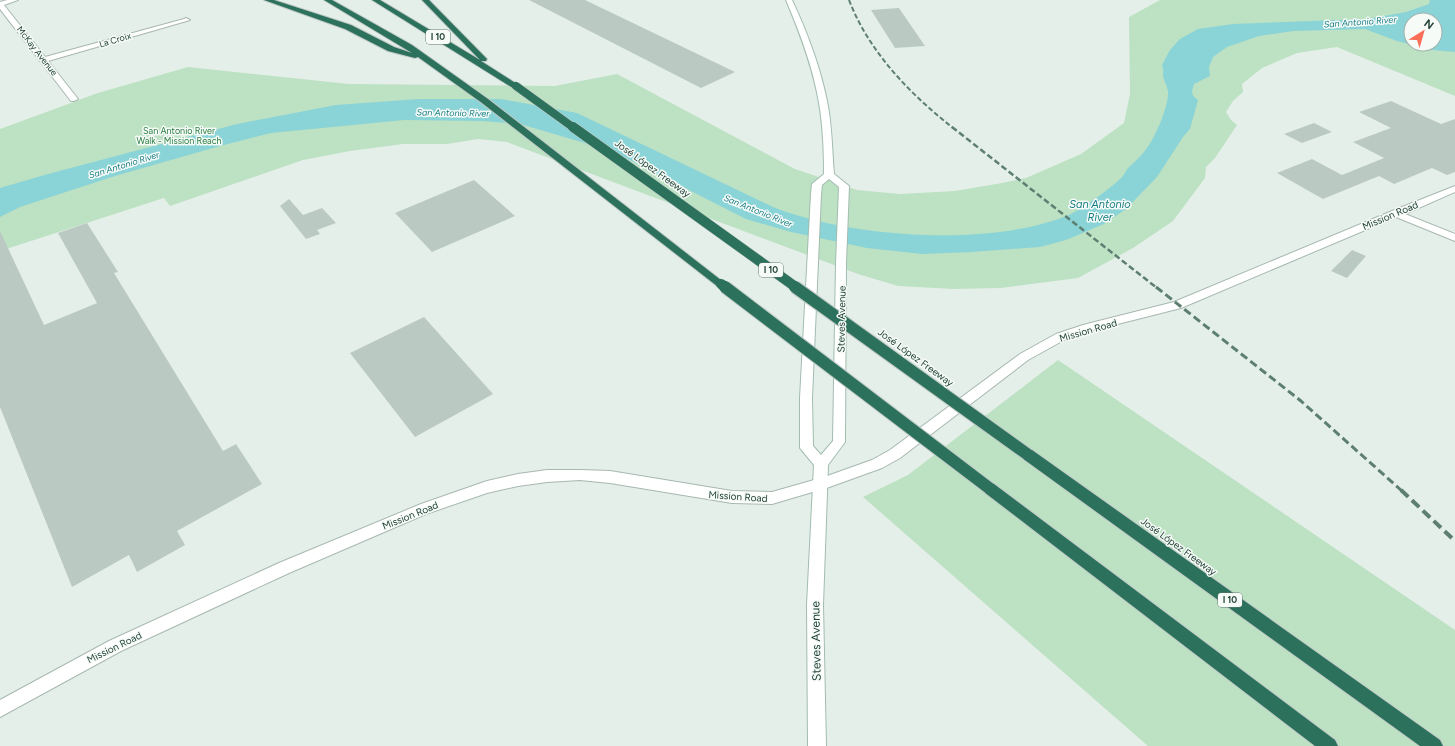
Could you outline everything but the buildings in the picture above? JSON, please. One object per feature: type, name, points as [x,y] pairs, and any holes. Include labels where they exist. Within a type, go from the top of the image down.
[{"type":"highway","points":[[267,0],[348,27],[391,49],[427,60]]},
{"type":"highway","name":"I 10","points":[[327,0],[367,22],[427,60],[485,101],[720,284],[1329,746]]},
{"type":"highway","name":"José López Freeway","points":[[375,0],[516,86],[1434,746]]},
{"type":"highway","points":[[425,0],[500,75]]},
{"type":"street","points":[[0,4],[15,0]]},
{"type":"street","points":[[789,0],[796,14],[810,54],[823,100],[828,137],[829,175],[817,184],[816,194],[806,398],[807,448],[821,464]]},
{"type":"street","name":"McKay Avenue","points":[[0,4],[74,99]]},
{"type":"street","name":"La Croix","points":[[44,60],[186,20]]},
{"type":"street","name":"Steves Avenue","points":[[817,746],[815,605],[821,464],[839,442],[841,263],[844,186],[829,175]]},
{"type":"street","name":"Mission Road","points":[[0,709],[115,646],[277,571],[421,510],[487,487],[518,480],[547,476],[587,476],[610,477],[732,497],[772,498],[821,484],[877,464],[895,454],[1024,357],[1060,337],[1083,329],[1177,305],[1455,189]]},
{"type":"street","points":[[1395,213],[1455,238]]},
{"type":"green space","name":"San Antonio River Walk - Mission Reach","points":[[1160,0],[1455,0],[1455,96],[1337,47],[1297,53],[1262,68],[1242,84],[1243,92],[1233,101],[1226,112],[1231,120],[1237,125],[1215,158],[1206,167],[1205,178],[1173,221],[1133,248],[1078,278],[1001,288],[954,289],[898,286],[858,274],[507,142],[478,139],[447,144],[403,144],[350,151],[303,160],[170,206],[164,198],[0,251],[0,129],[98,93],[188,67],[349,84],[555,86],[617,74],[795,169],[857,190],[900,194],[955,191],[1026,178],[1081,154],[1124,123],[1130,94],[1129,17]]},
{"type":"green space","points":[[1058,360],[1455,630],[1455,746],[1148,746],[863,497],[908,475]]},
{"type":"water","points":[[1430,0],[1455,0],[1455,52],[1443,51],[1443,12],[1406,12],[1429,4]]},
{"type":"water","name":"San Antonio River","points":[[1403,13],[1403,42],[1365,29],[1293,31],[1259,36],[1227,47],[1213,57],[1209,67],[1210,76],[1194,84],[1192,91],[1193,96],[1198,100],[1190,129],[1183,137],[1157,177],[1126,209],[1104,224],[1066,240],[1040,247],[922,254],[867,248],[791,232],[746,219],[612,151],[520,124],[483,121],[404,120],[271,133],[115,176],[20,207],[0,217],[0,188],[237,124],[336,105],[419,99],[501,99],[577,113],[773,207],[805,218],[881,232],[922,235],[963,235],[1002,232],[1039,225],[1071,214],[1098,197],[1122,177],[1128,168],[1140,157],[1149,145],[1162,119],[1167,104],[1168,91],[1163,76],[1162,65],[1170,50],[1180,39],[1198,29],[1233,24],[1367,19]]},
{"type":"railway","points":[[849,0],[857,19],[879,54],[892,71],[921,101],[953,128]]},
{"type":"railway","points":[[952,127],[1157,288]]},
{"type":"railway","points":[[1156,287],[1301,401],[1402,491]]},
{"type":"railway","points":[[1401,490],[1455,541]]}]
